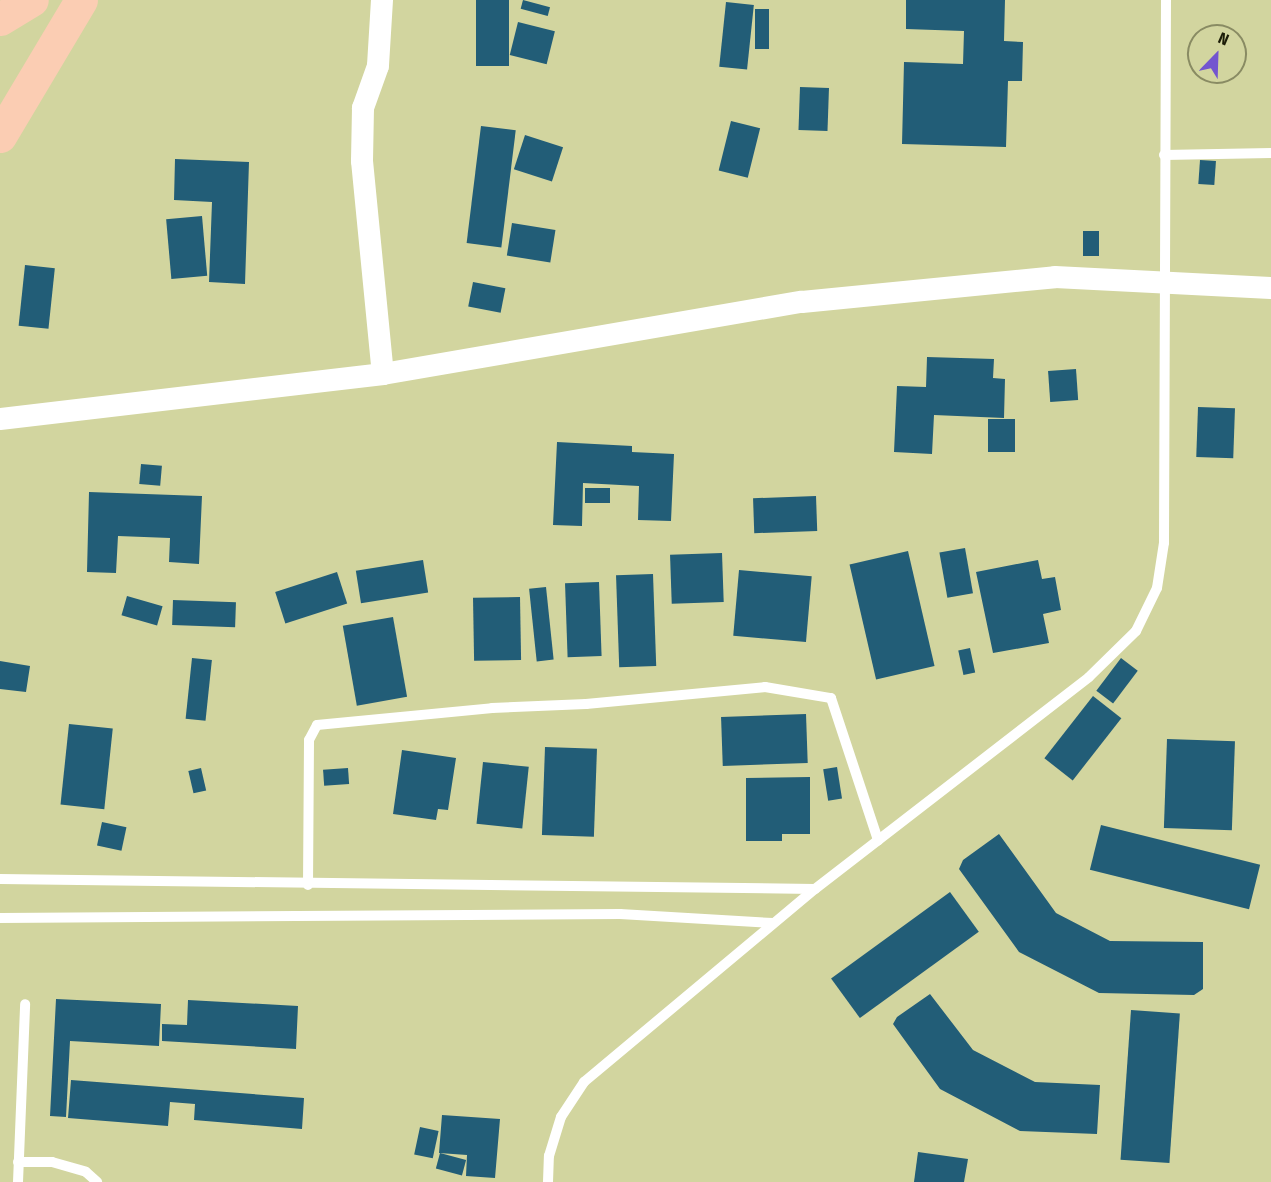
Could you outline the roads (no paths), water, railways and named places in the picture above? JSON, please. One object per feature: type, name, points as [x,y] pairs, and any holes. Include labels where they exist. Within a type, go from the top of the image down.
[{"type":"main road","points":[[0,19],[32,0]]},
{"type":"main road","points":[[0,136],[81,0]]},
{"type":"street","points":[[382,0],[378,66],[363,108],[362,161],[383,374]]},
{"type":"street","points":[[0,419],[383,374],[802,302],[1055,277],[1164,280],[1271,288]]},
{"type":"lane","points":[[548,1182],[549,1156],[561,1117],[584,1082],[773,923],[1089,677],[1136,631],[1157,588],[1164,543],[1166,0]]},
{"type":"lane","points":[[1164,155],[1271,153]]},
{"type":"lane","points":[[308,885],[309,740],[317,725],[492,708],[586,704],[765,687],[831,699],[878,840]]},
{"type":"lane","points":[[0,879],[308,885],[815,890]]},
{"type":"lane","points":[[0,918],[620,914],[773,923]]},
{"type":"lane","points":[[18,1182],[25,1004]]},
{"type":"lane","points":[[18,1162],[52,1162],[86,1172],[97,1182]]}]
